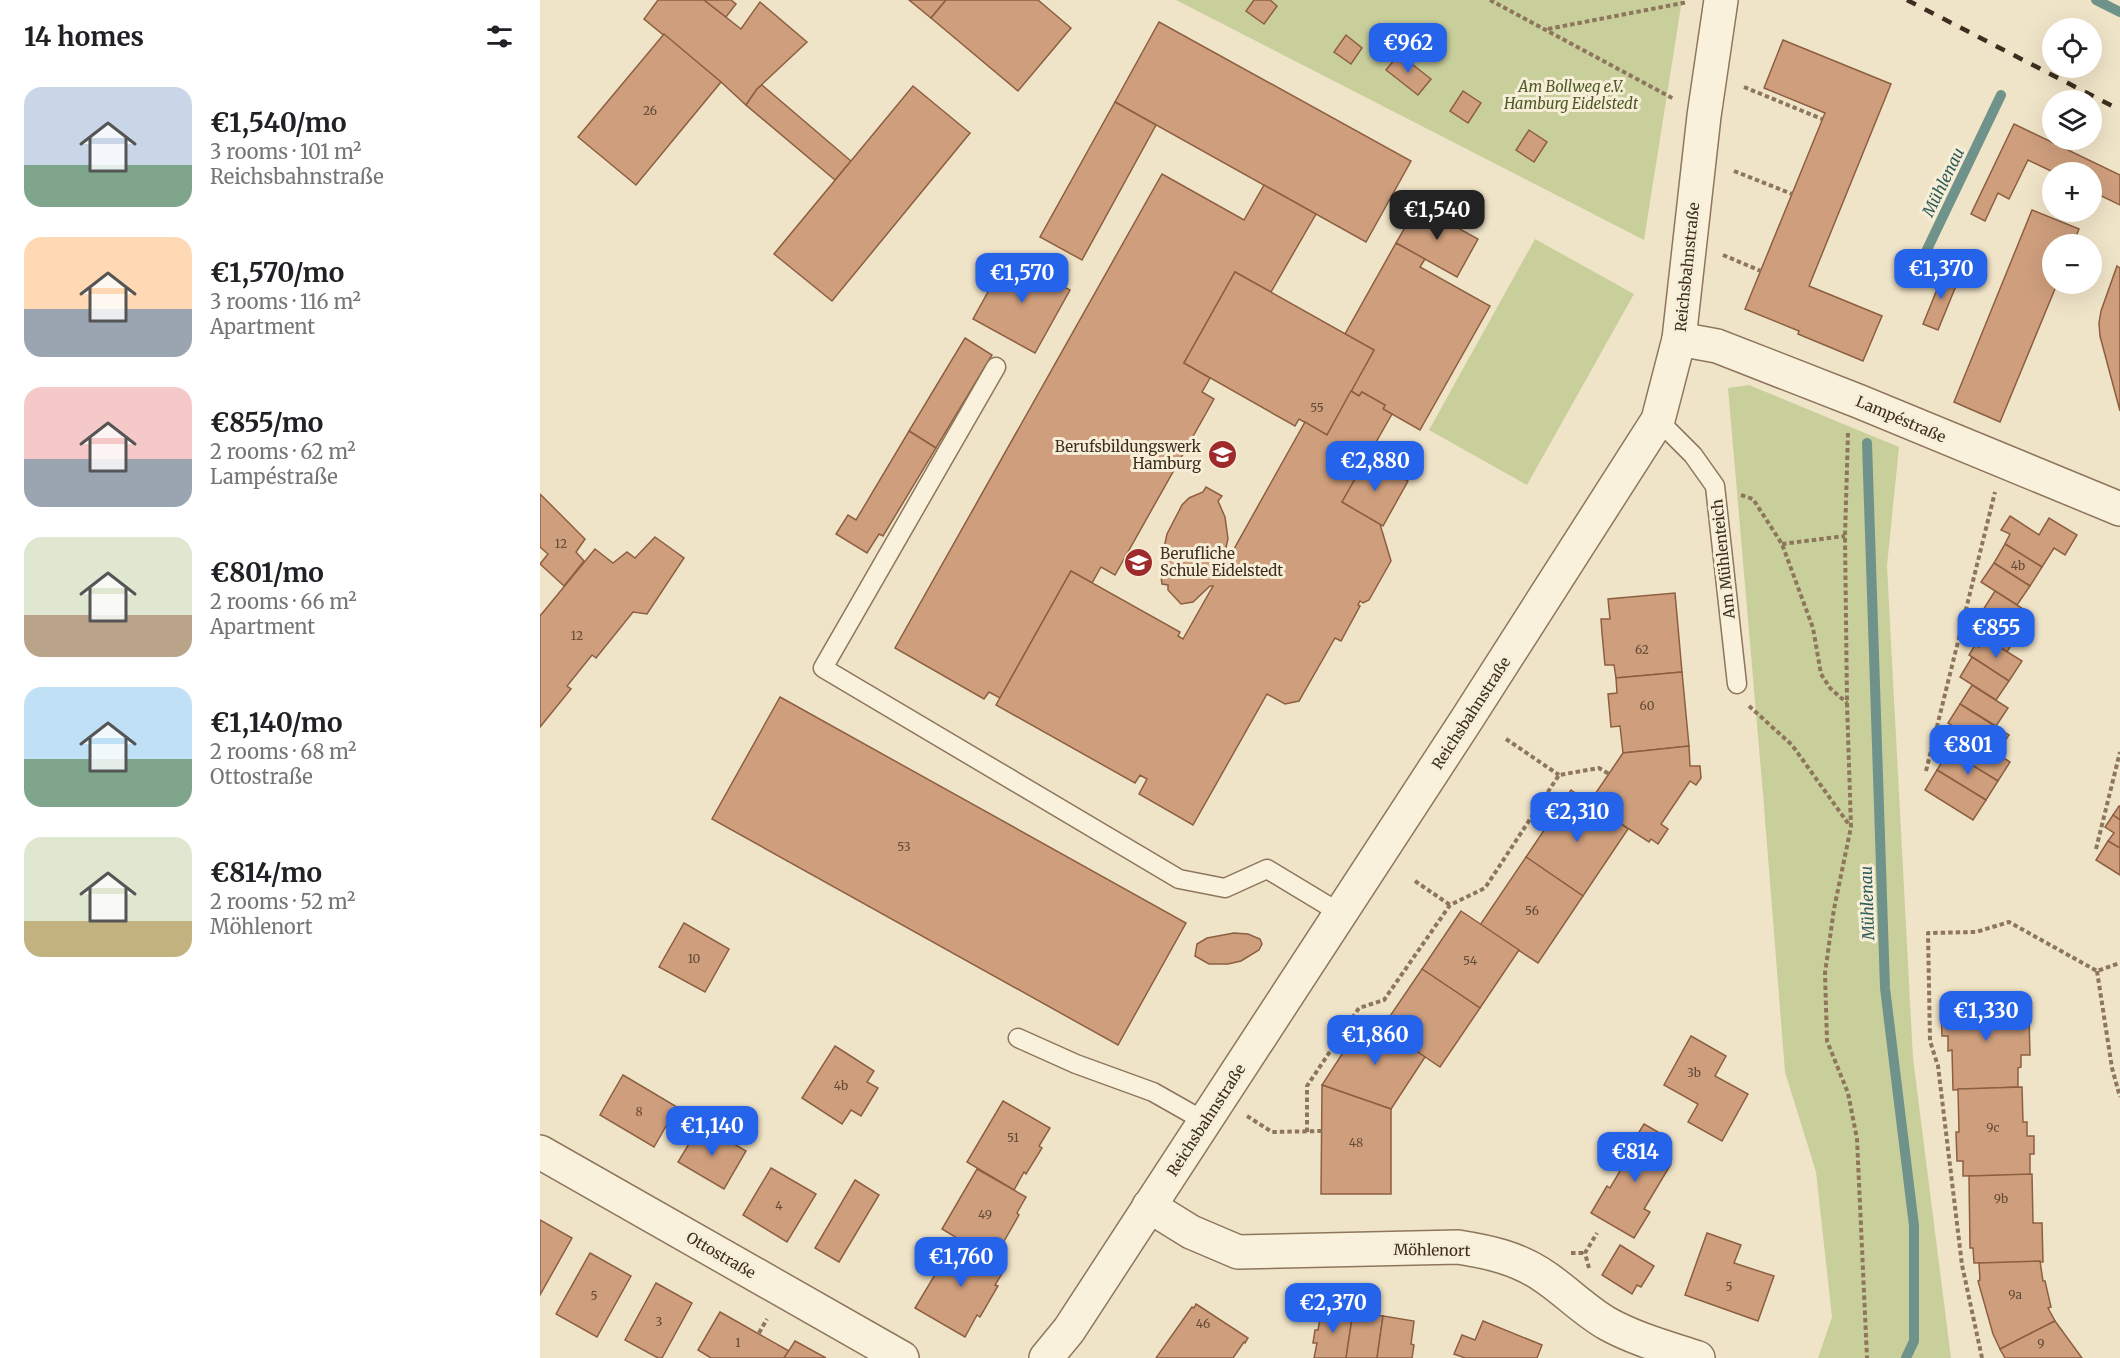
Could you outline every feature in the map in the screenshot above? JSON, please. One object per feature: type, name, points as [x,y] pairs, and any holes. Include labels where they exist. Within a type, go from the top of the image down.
[{"type":"street","name":"Reichsbahnstraße","points":[[1046,1358],[1069,1330],[1206,1122],[1467,720],[1658,420],[1679,339],[1704,116],[1706,1]]},
{"type":"street","name":"Lampéstraße","points":[[1679,339],[1717,346],[1858,401],[2120,509]]},
{"type":"street","name":"Ottostraße","points":[[540,1152],[902,1358]]},
{"type":"street","name":"Möhlenort","points":[[1149,1206],[1191,1232],[1238,1252],[1458,1247],[1491,1252],[1515,1260],[1544,1276],[1589,1312],[1623,1332],[1698,1358]]},
{"type":"lane","points":[[996,367],[823,668],[1179,879],[1225,888],[1267,868],[1340,913]]},
{"type":"lane","name":"Am Mühlenteich","points":[[1658,420],[1693,455],[1715,486],[1737,684]]},
{"type":"lane","points":[[1018,1038],[1076,1064],[1153,1092],[1206,1122]]},
{"type":"path","points":[[1490,0],[1677,101]]},
{"type":"path","points":[[1547,29],[1706,1]]},
{"type":"path","points":[[1744,87],[1822,119]]},
{"type":"path","points":[[1778,101],[1780,94]]},
{"type":"path","points":[[1734,171],[1792,194]]},
{"type":"path","points":[[1723,255],[1761,270]]},
{"type":"path","points":[[1848,432],[1845,536],[1851,827],[1834,909],[1825,973],[1827,1041],[1848,1094],[1857,1139],[1867,1358]]},
{"type":"path","points":[[1926,771],[1997,483]]},
{"type":"path","points":[[1715,486],[1753,499],[1782,544],[1813,628],[1821,674],[1830,688],[1847,703]]},
{"type":"path","points":[[1782,544],[1845,536]]},
{"type":"path","points":[[1737,684],[1745,702],[1792,745],[1851,827]]},
{"type":"path","points":[[1506,739],[1559,775],[1599,768],[1609,774]]},
{"type":"path","points":[[2096,849],[2120,752]]},
{"type":"path","points":[[1307,1132],[1307,1086],[1359,1008],[1384,1000],[1450,905],[1485,888],[1559,775]]},
{"type":"path","points":[[1414,881],[1450,905]]},
{"type":"path","points":[[1982,1358],[1962,1264],[1938,1066],[1930,1041],[1928,933],[1976,932],[2009,922],[2097,971],[2120,963]]},
{"type":"path","points":[[2097,971],[2112,1068],[2120,1097]]},
{"type":"path","points":[[1258,1124],[1272,1132],[1322,1131]]},
{"type":"green space","name":"Am Bollweg e.V. Hamburg Eidelstedt","points":[[1176,0],[1682,0],[1644,240]]},
{"type":"green space","points":[[1535,239],[1634,294],[1527,485],[1429,430]]},
{"type":"green space","points":[[1749,385],[1899,447],[1887,566],[1913,1058],[1951,1358],[1818,1358],[1832,1317],[1816,1172],[1785,1072],[1728,388]]},
{"type":"building","points":[[658,0],[704,0],[741,29],[760,2],[807,42],[757,89],[746,105],[644,19]]},
{"type":"building","points":[[704,0],[731,0],[736,4],[726,17]]},
{"type":"building","points":[[909,0],[946,0],[931,18]]},
{"type":"building","points":[[946,0],[1038,0],[1071,28],[1018,91],[931,18]]},
{"type":"building","points":[[1254,0],[1270,0],[1277,6],[1264,24],[1246,11]]},
{"type":"building","points":[[1159,22],[1411,161],[1366,242],[1115,102]]},
{"type":"building","points":[[664,34],[721,82],[636,185],[578,137]]},
{"type":"building","points":[[1346,35],[1362,48],[1351,64],[1334,52]]},
{"type":"building","points":[[1783,40],[1891,84],[1809,286],[1882,316],[1863,361],[1745,309],[1825,113],[1764,88]]},
{"type":"building","points":[[1399,54],[1431,79],[1418,95],[1386,70]]},
{"type":"building","points":[[762,85],[851,161],[835,180],[746,105]]},
{"type":"building","points":[[913,86],[970,133],[832,301],[774,254]]},
{"type":"building","points":[[1463,91],[1481,103],[1468,123],[1450,111]]},
{"type":"building","points":[[1115,102],[1156,125],[1082,260],[1040,237]]},
{"type":"building","points":[[2014,124],[2042,137],[2042,150],[2068,150],[2093,162],[2042,162],[2042,167],[2028,160],[2009,199],[1998,193],[1985,221],[1971,214]]},
{"type":"building","points":[[1529,130],[1547,142],[1534,162],[1516,150]]},
{"type":"building","points":[[2102,166],[2120,175],[2120,205],[2102,196]]},
{"type":"building","points":[[1162,174],[1244,220],[1264,185],[1316,214],[1271,292],[1235,272],[1184,363],[1210,378],[1202,392],[1214,399],[1115,575],[1101,567],[1092,583],[1071,571],[1000,698],[989,692],[984,699],[895,648]]},
{"type":"building","points":[[1416,205],[1478,239],[1457,277],[1396,243],[1410,219],[1406,216],[1410,209],[1413,211]]},
{"type":"building","points":[[2032,210],[2042,214],[2042,222],[2062,222],[2079,229],[2077,234],[2042,234],[2042,294],[2053,294],[2000,422],[1954,402]]},
{"type":"building","points":[[1396,243],[1425,259],[1420,267],[1490,306],[1420,430],[1383,409],[1385,405],[1362,392],[1359,396],[1351,391],[1374,350],[1345,334]]},
{"type":"building","points":[[1008,256],[1070,290],[1035,353],[973,319]]},
{"type":"building","points":[[2117,266],[2120,268],[2120,411],[2100,336],[2099,323]]},
{"type":"building","points":[[1945,270],[1960,276],[1938,330],[1923,324]]},
{"type":"building","points":[[1235,272],[1374,350],[1327,435],[1299,419],[1295,426],[1184,363]]},
{"type":"building","points":[[965,338],[992,355],[936,448],[909,431]]},
{"type":"building","points":[[1351,391],[1359,396],[1362,392],[1385,405],[1383,409],[1392,414],[1342,502],[1380,524],[1391,561],[1369,600],[1363,603],[1360,601],[1358,605],[1360,606],[1341,641],[1335,638],[1299,701],[1285,704],[1267,694],[1193,825],[1139,794],[1147,779],[1140,775],[1135,783],[996,705],[1071,571],[1180,632],[1178,636],[1183,639],[1213,586],[1210,586],[1193,602],[1181,604],[1168,590],[1168,585],[1162,584],[1160,568],[1164,568],[1167,534],[1182,505],[1189,498],[1203,492],[1206,487],[1222,496],[1218,501],[1225,517],[1228,539],[1225,552],[1230,556],[1305,422],[1327,435]]},
{"type":"building","points":[[909,431],[936,448],[883,536],[879,534],[867,553],[836,534],[848,515],[856,520]]},
{"type":"building","points":[[1367,458],[1408,481],[1383,526],[1342,502]]},
{"type":"building","points":[[540,494],[585,539],[576,552],[584,561],[564,586],[540,564],[548,554],[540,547]]},
{"type":"building","points":[[2010,516],[2039,535],[2049,518],[2077,535],[2065,555],[2054,548],[2042,567],[2005,544],[2010,534],[2001,530]]},
{"type":"building","points":[[655,537],[684,558],[647,614],[633,612],[596,658],[592,655],[567,686],[571,689],[540,727],[540,616],[595,549],[613,563],[627,552],[635,558]]},
{"type":"building","points":[[2005,544],[2042,567],[2030,586],[1994,563]]},
{"type":"building","points":[[1994,563],[2030,586],[2017,605],[1981,582]]},
{"type":"building","points":[[1995,591],[2031,614],[2019,632],[1983,610]]},
{"type":"building","points":[[1675,593],[1682,672],[1616,678],[1614,665],[1605,665],[1601,619],[1610,619],[1608,599]]},
{"type":"building","points":[[1983,610],[2019,632],[2007,652],[1971,629]]},
{"type":"building","points":[[1985,638],[2022,661],[2009,681],[1969,655],[1975,645],[1979,647]]},
{"type":"building","points":[[1972,657],[2009,681],[1996,700],[1960,677]]},
{"type":"building","points":[[1682,672],[1689,746],[1623,753],[1620,726],[1611,727],[1608,694],[1617,693],[1616,678]]},
{"type":"building","points":[[1972,685],[2008,708],[1996,726],[1960,704]]},
{"type":"building","points":[[780,697],[1186,923],[1118,1045],[712,819]]},
{"type":"building","points":[[1960,704],[2009,735],[1996,754],[1948,723]]},
{"type":"building","points":[[1962,731],[2010,762],[1998,781],[1949,751]]},
{"type":"building","points":[[1689,746],[1690,766],[1700,766],[1701,778],[1696,785],[1690,781],[1661,824],[1668,829],[1658,844],[1651,839],[1649,842],[1589,803],[1623,753]]},
{"type":"building","points":[[1949,751],[1998,781],[1986,800],[1937,770]]},
{"type":"building","points":[[1937,770],[1986,800],[1973,820],[1925,790]]},
{"type":"building","points":[[1571,790],[1628,829],[1583,896],[1526,857]]},
{"type":"building","points":[[2120,806],[2120,820],[2113,815]]},
{"type":"building","points":[[2113,815],[2120,820],[2120,848],[2108,841],[2114,833],[2105,827]]},
{"type":"building","points":[[2108,841],[2120,848],[2120,875],[2096,860]]},
{"type":"building","points":[[1526,857],[1583,896],[1538,963],[1480,925]]},
{"type":"building","points":[[1461,911],[1519,950],[1480,1008],[1422,969]]},
{"type":"building","points":[[684,923],[729,949],[705,992],[659,967]]},
{"type":"building","points":[[1234,933],[1248,934],[1260,939],[1262,944],[1259,950],[1241,961],[1228,964],[1209,964],[1195,956],[1197,944],[1207,938]]},
{"type":"building","points":[[1422,969],[1480,1008],[1440,1067],[1382,1028]]},
{"type":"building","points":[[1981,995],[1982,999],[2016,998],[2017,1017],[2029,1017],[2030,1055],[2021,1055],[2018,1087],[1953,1090],[1952,1050],[1948,1051],[1948,1036],[1942,1036],[1941,1011],[1958,1010],[1957,996]]},
{"type":"building","points":[[1366,1017],[1425,1057],[1391,1109],[1322,1085]]},
{"type":"building","points":[[1691,1036],[1726,1056],[1715,1076],[1748,1094],[1722,1141],[1688,1122],[1698,1104],[1664,1085]]},
{"type":"building","points":[[835,1046],[874,1071],[867,1082],[878,1088],[861,1116],[851,1110],[842,1124],[802,1098]]},
{"type":"building","points":[[623,1075],[677,1107],[654,1147],[600,1115]]},
{"type":"building","points":[[1322,1085],[1391,1109],[1391,1194],[1321,1194]]},
{"type":"building","points":[[2022,1087],[2023,1122],[2027,1122],[2027,1136],[2034,1136],[2034,1154],[2030,1154],[2030,1175],[1963,1176],[1963,1161],[1957,1161],[1958,1089]]},
{"type":"building","points":[[1003,1101],[1050,1128],[1039,1146],[1042,1148],[1014,1190],[967,1162]]},
{"type":"building","points":[[701,1124],[746,1151],[724,1189],[678,1162]]},
{"type":"building","points":[[1644,1124],[1670,1139],[1659,1157],[1671,1164],[1644,1209],[1650,1212],[1634,1238],[1591,1213],[1607,1186],[1610,1188],[1623,1166],[1620,1163]]},
{"type":"building","points":[[771,1168],[816,1194],[787,1242],[743,1215]]},
{"type":"building","points":[[977,1169],[1026,1197],[1003,1243],[1000,1241],[990,1258],[942,1229]]},
{"type":"building","points":[[2032,1174],[2033,1223],[2042,1223],[2043,1262],[1974,1263],[1973,1248],[1970,1248],[1969,1176]]},
{"type":"building","points":[[855,1180],[879,1195],[839,1262],[815,1248]]},
{"type":"building","points":[[540,1220],[572,1238],[540,1295]]},
{"type":"building","points":[[1707,1233],[1741,1245],[1734,1263],[1774,1276],[1758,1321],[1685,1295]]},
{"type":"building","points":[[957,1238],[1006,1267],[980,1317],[977,1315],[965,1337],[915,1308]]},
{"type":"building","points":[[1620,1245],[1654,1266],[1641,1287],[1637,1285],[1632,1294],[1602,1275]]},
{"type":"building","points":[[590,1253],[631,1276],[597,1337],[556,1314]]},
{"type":"building","points":[[2040,1261],[2051,1307],[2048,1308],[2055,1321],[2000,1349],[1993,1334],[1978,1281],[1980,1280],[1979,1263]]},
{"type":"building","points":[[656,1283],[692,1303],[662,1358],[625,1340]]},
{"type":"building","points":[[1196,1304],[1248,1338],[1245,1343],[1233,1358],[1156,1358],[1192,1307],[1194,1308]]},
{"type":"building","points":[[1322,1307],[1353,1312],[1346,1358],[1314,1358],[1317,1343],[1313,1343],[1315,1330],[1318,1330]]},
{"type":"building","points":[[720,1312],[789,1351],[784,1358],[711,1358],[698,1350]]},
{"type":"building","points":[[1353,1312],[1383,1316],[1377,1358],[1346,1358]]},
{"type":"building","points":[[1383,1316],[1414,1321],[1412,1358],[1377,1358]]},
{"type":"building","points":[[1483,1321],[1542,1345],[1537,1358],[1465,1358],[1454,1354],[1462,1335],[1475,1340]]},
{"type":"building","points":[[2055,1321],[2082,1358],[2005,1358],[2000,1349]]},
{"type":"building","points":[[795,1341],[826,1358],[784,1358]]},
{"type":"waterway","name":"Mühlenau","points":[[2096,0],[2120,12]]},
{"type":"waterway","name":"Mühlenau","points":[[1911,283],[2001,95]]},
{"type":"waterway","name":"Mühlenau","points":[[1867,443],[1885,988],[1914,1226],[1914,1341],[1906,1358]]},
{"type":"railway","points":[[1907,0],[2120,110]]},
{"type":"place","name":"Berufsbildungswerk Hamburg","points":[[1222,455]]},
{"type":"place","name":"Berufliche Schule Eidelstedt","points":[[1139,562]]}]
